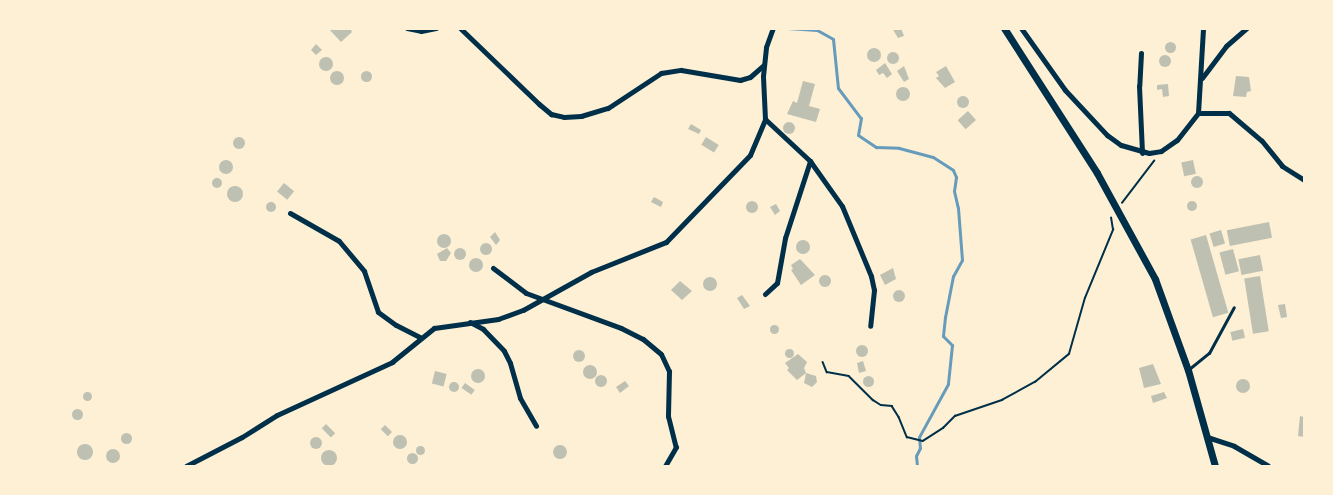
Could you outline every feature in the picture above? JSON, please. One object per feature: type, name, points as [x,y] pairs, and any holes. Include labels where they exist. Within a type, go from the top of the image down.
[{"type":"street","points":[[407,28],[421,31],[436,28]]},
{"type":"street","points":[[460,28],[551,114],[564,117],[580,116],[608,108],[661,73],[681,70],[740,80],[750,77],[764,65]]},
{"type":"street","points":[[186,466],[242,437],[277,415],[392,362],[420,337],[434,328],[498,319],[542,300],[591,273],[666,242],[750,155],[765,119],[765,47],[773,28]]},
{"type":"street","points":[[1004,28],[1097,173],[1155,279],[1188,370],[1215,466]]},
{"type":"street","points":[[1021,28],[1065,90],[1107,135],[1121,146],[1142,153],[1161,151],[1177,140],[1198,113],[1202,78],[1203,28]]},
{"type":"street","points":[[1202,78],[1244,30]]},
{"type":"street","points":[[1141,53],[1139,86],[1142,153]]},
{"type":"street","points":[[1198,113],[1229,113],[1262,141],[1282,166],[1305,180]]},
{"type":"street","points":[[765,119],[810,161],[842,206],[871,276],[874,290],[870,326]]},
{"type":"street","points":[[765,294],[777,283],[785,238],[810,161]]},
{"type":"street","points":[[290,213],[339,241],[364,272],[378,312],[396,325],[420,337]]},
{"type":"street","points":[[493,268],[513,285],[542,300],[621,328],[643,339],[661,354],[669,371],[668,416],[676,447],[665,466]]},
{"type":"street","points":[[469,322],[483,329],[504,351],[510,363],[520,398],[536,426]]},
{"type":"street","points":[[1207,437],[1234,446],[1268,466]]},
{"type":"lane","points":[[1188,370],[1209,353],[1234,306]]},
{"type":"path","points":[[823,362],[827,372],[849,376],[873,400],[881,405],[892,406],[907,437],[918,442],[929,438],[955,416],[1002,400],[1035,382],[1069,354],[1085,298],[1113,230],[1111,213],[1117,210],[1161,151]]},
{"type":"building","points":[[328,28],[350,28],[352,32],[341,42]]},
{"type":"building","points":[[892,28],[901,28],[904,36],[898,38]]},
{"type":"building","points":[[1170,41],[1176,47],[1170,53],[1164,47]]},
{"type":"building","points":[[316,44],[322,50],[316,55],[311,50]]},
{"type":"building","points":[[871,48],[877,48],[881,55],[877,62],[871,62],[867,58],[867,52]]},
{"type":"building","points":[[895,52],[899,58],[895,64],[891,64],[887,56]]},
{"type":"building","points":[[1167,55],[1170,56],[1170,66],[1163,67],[1160,66],[1159,59],[1160,56]]},
{"type":"building","points":[[323,57],[329,57],[333,64],[329,71],[323,71],[319,67],[319,61]]},
{"type":"building","points":[[885,63],[892,74],[887,78],[883,73],[879,75],[876,70]]},
{"type":"building","points":[[904,66],[909,79],[904,82],[897,71]]},
{"type":"building","points":[[946,66],[955,82],[945,88],[936,78],[939,76],[936,72]]},
{"type":"building","points":[[334,71],[340,71],[344,78],[340,85],[334,85],[330,81],[330,75]]},
{"type":"building","points":[[366,71],[370,72],[370,80],[366,81],[362,80],[361,76],[362,72]]},
{"type":"building","points":[[1236,76],[1249,77],[1251,91],[1247,92],[1246,97],[1233,96]]},
{"type":"building","points":[[803,81],[815,84],[809,106],[820,109],[816,122],[787,114],[793,101],[797,103]]},
{"type":"building","points":[[1168,84],[1169,96],[1163,97],[1162,89],[1157,90],[1157,85]]},
{"type":"building","points":[[903,87],[908,89],[910,94],[908,99],[903,101],[898,99],[896,94],[898,89]]},
{"type":"building","points":[[963,96],[969,102],[963,108],[957,102]]},
{"type":"building","points":[[968,111],[976,120],[966,129],[958,120]]},
{"type":"building","points":[[791,122],[794,123],[794,133],[787,134],[784,133],[783,126],[784,123]]},
{"type":"building","points":[[691,124],[701,130],[699,134],[688,129]]},
{"type":"building","points":[[239,137],[245,143],[239,149],[233,143]]},
{"type":"building","points":[[706,137],[719,145],[714,153],[701,145]]},
{"type":"building","points":[[226,160],[231,162],[233,167],[231,172],[226,174],[221,172],[219,167],[221,162]]},
{"type":"building","points":[[1193,160],[1196,174],[1184,176],[1181,162]]},
{"type":"building","points":[[1197,176],[1203,182],[1197,188],[1191,182]]},
{"type":"building","points":[[217,178],[221,179],[221,187],[217,188],[213,187],[212,183],[213,179]]},
{"type":"building","points":[[284,183],[294,191],[287,200],[277,192]]},
{"type":"building","points":[[235,186],[243,194],[235,202],[227,194]]},
{"type":"building","points":[[654,197],[663,202],[661,207],[651,202]]},
{"type":"building","points":[[754,201],[758,207],[754,213],[750,213],[746,205]]},
{"type":"building","points":[[1192,201],[1197,206],[1192,211],[1187,206]]},
{"type":"building","points":[[271,202],[275,203],[275,211],[271,212],[267,211],[266,207],[267,203]]},
{"type":"building","points":[[776,204],[780,211],[775,215],[770,207]]},
{"type":"building","points":[[1269,222],[1272,238],[1230,246],[1227,230]]},
{"type":"building","points":[[1221,230],[1225,243],[1214,247],[1210,234]]},
{"type":"building","points":[[495,232],[500,240],[496,245],[490,237]]},
{"type":"building","points":[[444,234],[449,236],[451,241],[449,246],[444,248],[439,246],[437,241],[439,236]]},
{"type":"building","points":[[1206,235],[1228,313],[1213,317],[1191,239]]},
{"type":"building","points":[[800,240],[806,240],[810,247],[806,254],[800,254],[796,250],[796,244]]},
{"type":"building","points":[[488,243],[492,249],[488,255],[484,255],[480,247]]},
{"type":"building","points":[[447,248],[451,253],[446,261],[440,261],[437,254]]},
{"type":"building","points":[[462,248],[466,254],[462,260],[458,260],[454,252]]},
{"type":"building","points":[[1233,249],[1239,271],[1225,275],[1219,253]]},
{"type":"building","points":[[1260,255],[1263,271],[1241,275],[1238,259]]},
{"type":"building","points":[[476,258],[481,260],[483,265],[481,270],[476,272],[471,270],[469,265],[471,260]]},
{"type":"building","points":[[800,259],[815,275],[801,285],[791,270],[793,269],[791,265]]},
{"type":"building","points":[[893,268],[896,279],[885,285],[880,275]]},
{"type":"building","points":[[827,275],[831,281],[827,287],[823,287],[819,279]]},
{"type":"building","points":[[1260,276],[1269,331],[1253,334],[1244,279]]},
{"type":"building","points":[[710,277],[715,279],[717,284],[715,289],[710,291],[705,289],[703,284],[705,279]]},
{"type":"building","points":[[680,281],[692,291],[682,300],[671,290]]},
{"type":"building","points":[[901,290],[905,296],[901,302],[897,302],[893,294]]},
{"type":"building","points":[[742,295],[750,306],[744,309],[737,298]]},
{"type":"building","points":[[1285,304],[1287,317],[1281,318],[1278,305]]},
{"type":"building","points":[[774,324],[779,329],[774,334],[769,329]]},
{"type":"building","points":[[1243,329],[1245,338],[1232,341],[1230,332]]},
{"type":"building","points":[[862,345],[868,351],[862,357],[856,351]]},
{"type":"building","points":[[789,349],[793,353],[789,357],[785,353]]},
{"type":"building","points":[[579,350],[585,356],[579,362],[573,356]]},
{"type":"building","points":[[798,354],[807,362],[804,368],[806,373],[797,380],[787,370],[789,368],[785,363]]},
{"type":"building","points":[[863,361],[866,371],[859,373],[857,363]]},
{"type":"building","points":[[1153,364],[1161,384],[1144,388],[1139,368]]},
{"type":"building","points":[[590,365],[595,367],[597,372],[595,377],[590,379],[585,377],[583,372],[585,367]]},
{"type":"building","points":[[475,369],[481,369],[485,376],[481,383],[475,383],[471,379],[471,373]]},
{"type":"building","points":[[435,371],[447,374],[443,387],[432,384]]},
{"type":"building","points":[[806,373],[816,376],[817,382],[812,387],[804,383]]},
{"type":"building","points":[[603,375],[607,381],[603,387],[599,387],[595,379]]},
{"type":"building","points":[[868,376],[872,377],[872,385],[868,386],[864,385],[863,381],[864,377]]},
{"type":"building","points":[[1243,379],[1248,381],[1250,386],[1248,391],[1243,393],[1238,391],[1236,386],[1238,381]]},
{"type":"building","points":[[625,381],[629,386],[620,393],[616,387]]},
{"type":"building","points":[[454,382],[459,387],[454,392],[449,387]]},
{"type":"building","points":[[465,383],[475,390],[471,395],[462,388]]},
{"type":"building","points":[[87,392],[91,396],[87,400],[83,396]]},
{"type":"building","points":[[1164,392],[1167,398],[1153,403],[1151,396]]},
{"type":"building","points":[[77,409],[81,410],[81,418],[77,419],[73,418],[72,414],[73,410]]},
{"type":"building","points":[[1300,416],[1304,417],[1304,437],[1298,436]]},
{"type":"building","points":[[326,424],[335,433],[331,437],[322,428]]},
{"type":"building","points":[[385,425],[392,432],[388,436],[381,429]]},
{"type":"building","points":[[126,433],[130,434],[130,442],[126,443],[122,442],[121,438],[122,434]]},
{"type":"building","points":[[400,435],[405,437],[407,442],[405,447],[400,449],[395,447],[393,442],[395,437]]},
{"type":"building","points":[[318,437],[322,443],[318,449],[314,449],[310,441]]},
{"type":"building","points":[[85,444],[93,452],[85,460],[77,452]]},
{"type":"building","points":[[420,445],[425,450],[420,455],[415,450]]},
{"type":"building","points":[[557,445],[563,445],[567,452],[563,459],[557,459],[553,455],[553,449]]},
{"type":"building","points":[[110,449],[116,449],[120,456],[116,463],[110,463],[106,459],[106,453]]},
{"type":"building","points":[[329,450],[337,458],[329,466],[321,458]]},
{"type":"building","points":[[412,452],[418,458],[412,464],[406,458]]},
{"type":"waterway","points":[[787,28],[817,30],[833,39],[838,88],[861,118],[858,135],[876,147],[899,148],[933,157],[953,170],[956,177],[954,191],[958,208],[962,260],[953,276],[945,317],[943,336],[952,345],[948,384],[919,437],[917,466]]}]
